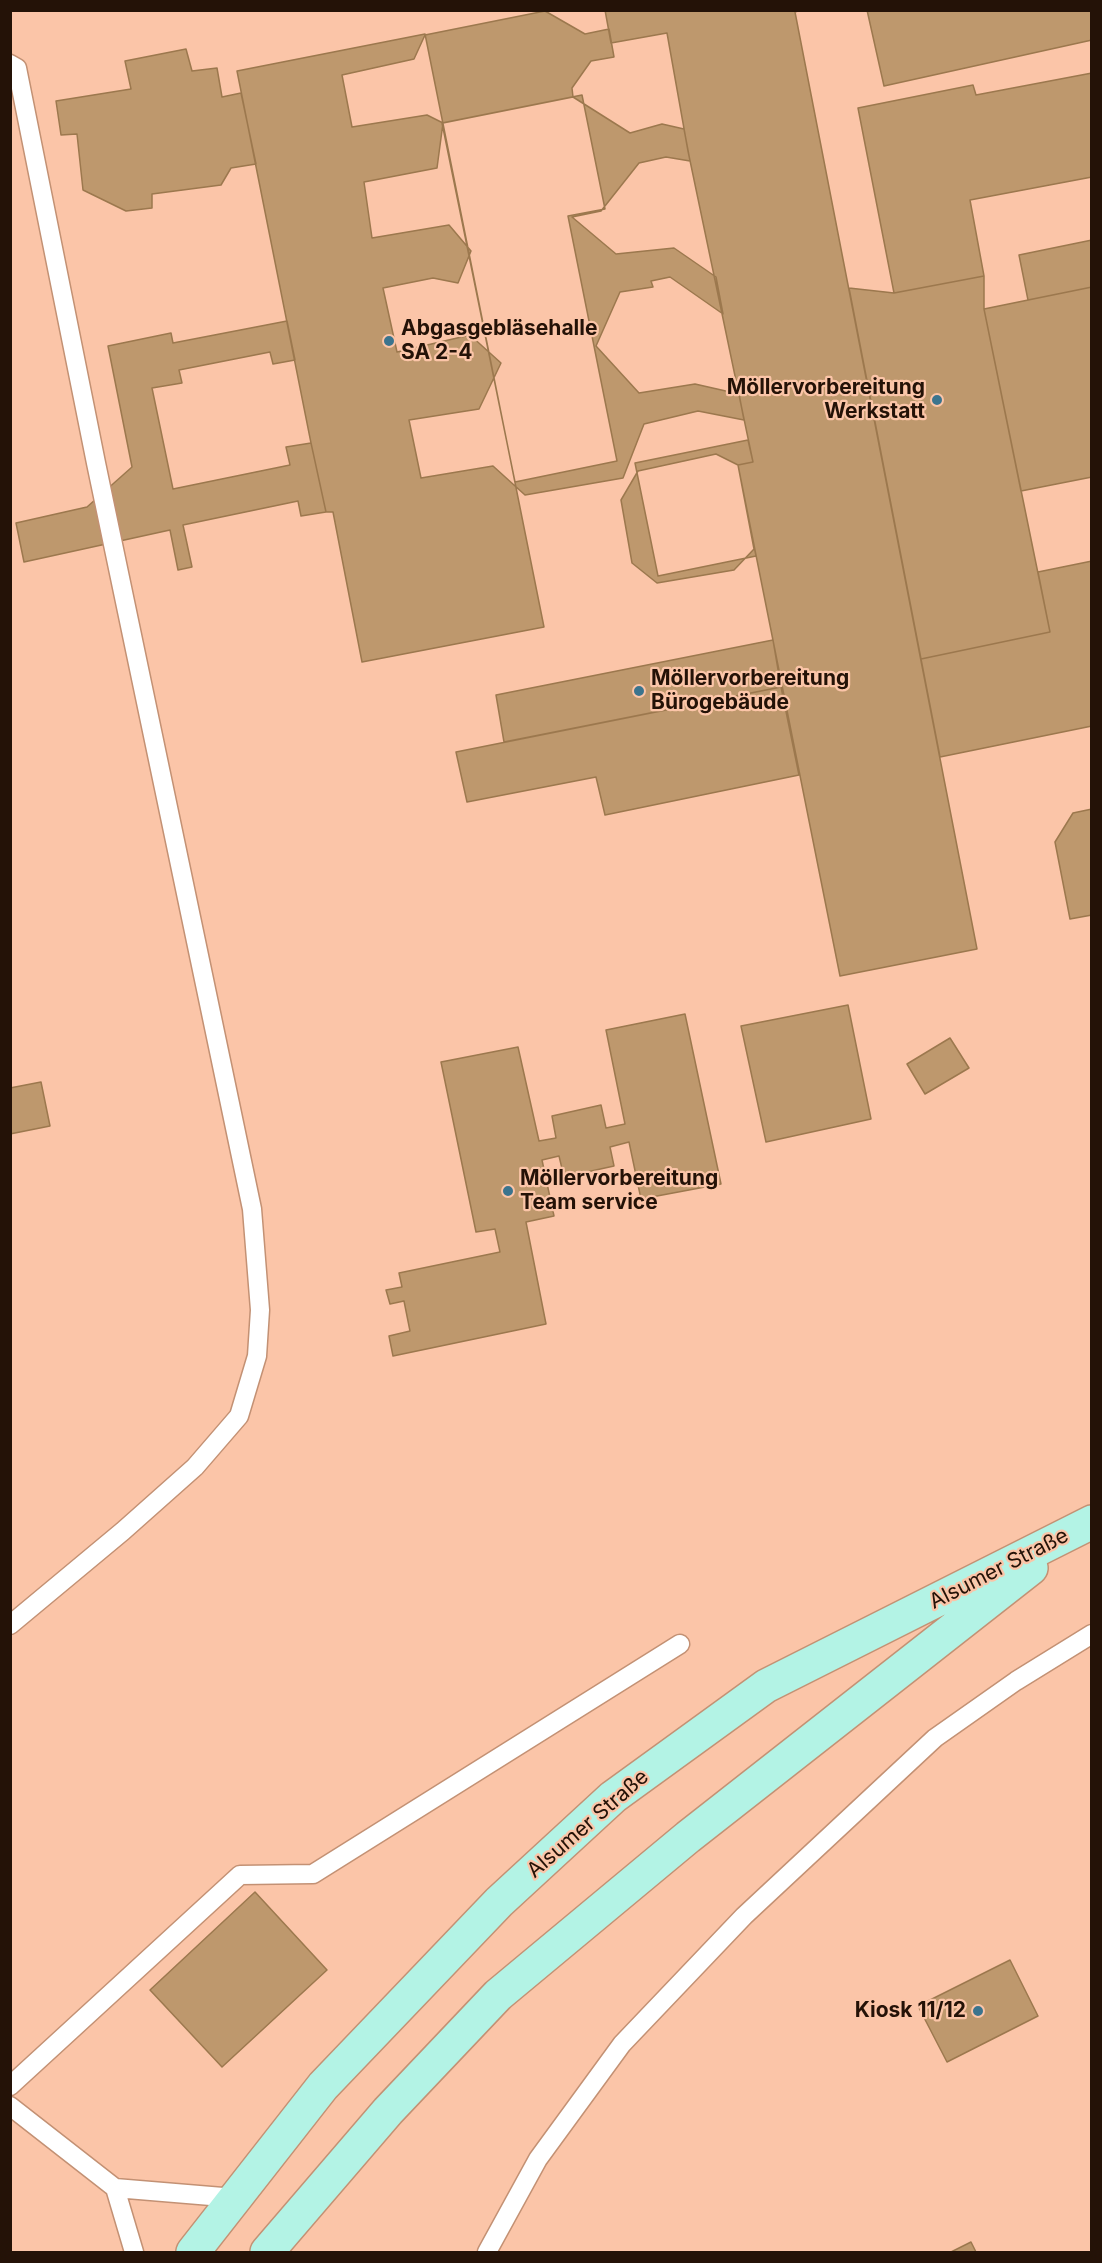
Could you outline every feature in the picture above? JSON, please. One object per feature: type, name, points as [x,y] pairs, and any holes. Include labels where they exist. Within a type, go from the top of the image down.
[{"type":"street","name":"Alsumer Straße","points":[[193,2253],[322,2086],[500,1902],[613,1797],[766,1686],[1089,1523]]},
{"type":"street","name":"Alsumer Straße","points":[[276,2248],[388,2111],[498,1995],[697,1830],[1089,1523]]},
{"type":"lane","points":[[10,64],[17,68],[96,464],[252,1209],[260,1310],[257,1356],[238,1416],[195,1467],[123,1531],[10,1624]]},
{"type":"lane","points":[[487,2253],[538,2159],[622,2044],[744,1916],[935,1738],[1016,1681],[1092,1634]]},
{"type":"lane","points":[[10,2086],[240,1875],[313,1874],[680,1644]]},
{"type":"lane","points":[[10,2106],[115,2188],[235,2198]]},
{"type":"lane","points":[[115,2188],[134,2253]]},
{"type":"building","points":[[605,10],[801,10],[795,12],[977,949],[840,976],[738,465],[753,462],[688,151],[667,33],[611,43]]},
{"type":"building","points":[[867,10],[1092,10],[1092,40],[884,86]]},
{"type":"building","points":[[545,11],[585,34],[609,29],[614,57],[591,61],[572,88],[573,97],[443,123],[427,115],[352,127],[342,75],[414,59],[425,35]]},
{"type":"building","name":"Abgasgebläsehalle SA 2-4","points":[[425,34],[544,627],[362,662],[333,512],[326,512],[311,443],[237,71]]},
{"type":"building","points":[[186,49],[192,71],[217,68],[222,97],[241,93],[256,164],[231,168],[221,185],[152,194],[152,208],[126,211],[83,190],[77,134],[61,135],[56,101],[131,89],[125,61]]},
{"type":"building","points":[[1092,73],[1092,177],[970,200],[984,276],[894,293],[858,108],[973,85],[976,95]]},
{"type":"building","points":[[582,95],[605,209],[568,216],[617,461],[515,482],[442,123]]},
{"type":"building","points":[[573,97],[630,133],[662,124],[684,129],[690,161],[666,157],[639,163],[601,211],[572,217],[616,254],[674,248],[716,277],[723,314],[670,277],[651,281],[653,287],[620,292],[596,346],[639,393],[695,384],[739,394],[744,420],[698,411],[644,424],[623,478],[525,495],[493,466],[421,478],[409,420],[479,409],[501,363],[470,335],[397,352],[383,288],[433,278],[458,283],[471,251],[449,225],[372,238],[364,182],[437,168],[443,123]]},
{"type":"building","points":[[1092,240],[1092,287],[1028,300],[1019,255]]},
{"type":"building","name":"Möllervorbereitung Werkstatt","points":[[984,276],[984,309],[1050,632],[921,659],[849,288],[894,293]]},
{"type":"building","points":[[1092,287],[1092,477],[1021,491],[984,309]]},
{"type":"building","points":[[287,321],[295,360],[273,364],[270,352],[179,370],[182,383],[152,388],[173,489],[290,465],[286,447],[311,443],[326,512],[301,516],[298,501],[183,525],[192,567],[178,570],[170,530],[24,562],[16,523],[87,507],[132,467],[108,346],[171,333],[173,343]]},
{"type":"building","points":[[748,440],[753,462],[738,465],[756,556],[658,576],[635,463]]},
{"type":"building","points":[[716,454],[738,465],[754,549],[734,570],[657,583],[632,563],[621,500],[638,471]]},
{"type":"building","points":[[1092,561],[1092,726],[940,757],[921,659],[1050,632],[1038,572]]},
{"type":"building","name":"Möllervorbereitung Bürogebäude","points":[[773,640],[781,687],[504,742],[496,695]]},
{"type":"building","points":[[781,687],[799,775],[605,815],[596,777],[467,802],[456,752]]},
{"type":"building","points":[[1092,809],[1092,915],[1070,919],[1055,842],[1073,813]]},
{"type":"building","points":[[848,1005],[871,1119],[766,1142],[741,1026]]},
{"type":"building","name":"Möllervorbereitung Team service","points":[[685,1014],[721,1184],[641,1199],[629,1142],[610,1147],[614,1166],[564,1177],[559,1156],[542,1160],[554,1216],[526,1222],[546,1324],[393,1356],[389,1336],[410,1331],[404,1301],[390,1304],[386,1290],[402,1287],[399,1273],[500,1252],[495,1229],[476,1232],[441,1062],[518,1047],[539,1141],[556,1138],[552,1116],[601,1105],[606,1128],[625,1124],[606,1030]]},
{"type":"building","points":[[950,1038],[969,1068],[925,1094],[907,1064]]},
{"type":"building","points":[[41,1082],[50,1126],[10,1134],[10,1088]]},
{"type":"building","points":[[255,1892],[327,1970],[222,2067],[150,1990]]},
{"type":"building","name":"Kiosk 11/12","points":[[1010,1960],[1038,2016],[947,2062],[918,2006]]},
{"type":"building","points":[[971,2242],[976,2252],[951,2252]]},
{"type":"place","name":"Abgasgebläsehalle SA 2-4","points":[[389,341]]},
{"type":"place","name":"Möllervorbereitung Werkstatt","points":[[937,400]]},
{"type":"place","name":"Möllervorbereitung Bürogebäude","points":[[639,691]]},
{"type":"place","name":"Möllervorbereitung Team service","points":[[508,1191]]},
{"type":"place","name":"Kiosk 11/12","points":[[978,2011]]}]
